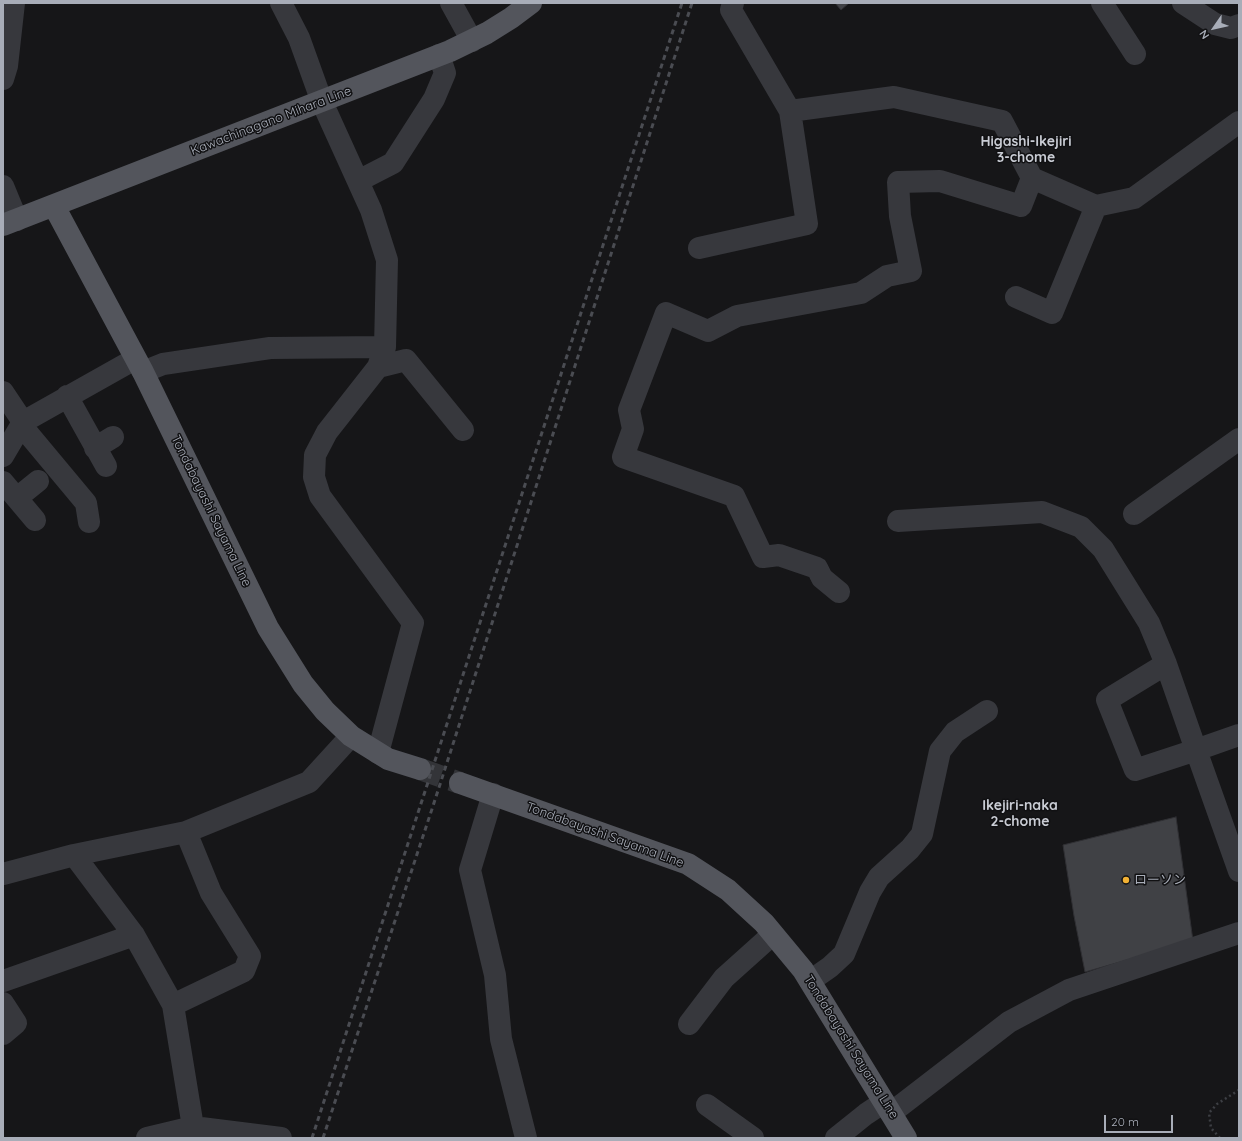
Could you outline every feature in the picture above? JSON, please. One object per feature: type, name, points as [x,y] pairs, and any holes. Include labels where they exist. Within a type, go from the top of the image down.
[{"type":"main road","name":"Kawachinagano Mihara Line","points":[[10,223],[439,55],[472,41],[510,18],[531,3]]},
{"type":"main road","name":"Tondabayashi Sayama Line","points":[[54,206],[139,365],[268,628],[304,684],[325,711],[351,736],[388,759],[420,769]]},
{"type":"main road","name":"Tondabayashi Sayama Line","points":[[460,783],[688,864],[728,890],[764,923],[803,970],[906,1138]]},
{"type":"street","points":[[3,79],[7,66],[6,54],[14,3]]},
{"type":"street","points":[[281,3],[299,38],[322,102],[371,210],[387,260],[382,357],[327,432],[315,456],[314,477],[320,496],[413,624],[378,753]]},
{"type":"street","points":[[451,3],[472,41]]},
{"type":"street","points":[[699,248],[807,224],[790,111],[731,10],[733,3]]},
{"type":"street","points":[[1102,3],[1134,54]]},
{"type":"street","points":[[1183,3],[1215,24],[1231,28],[1239,25]]},
{"type":"street","points":[[358,181],[393,163],[434,99],[445,74],[439,55]]},
{"type":"street","points":[[790,111],[894,97],[1002,121],[1032,178],[1096,206],[1134,198],[1239,122]]},
{"type":"street","points":[[839,592],[822,578],[817,568],[779,556],[763,557],[734,496],[623,457],[632,430],[629,410],[666,313],[708,331],[737,316],[861,293],[887,276],[912,272],[900,216],[898,182],[940,181],[1021,206],[1032,178]]},
{"type":"street","points":[[3,186],[10,223]]},
{"type":"street","points":[[1016,297],[1052,313],[1096,206]]},
{"type":"street","points":[[3,456],[22,423],[67,396],[139,365],[163,364],[270,348],[406,360],[463,430]]},
{"type":"street","points":[[3,392],[22,423],[86,503],[89,522]]},
{"type":"street","points":[[67,396],[104,442],[106,466]]},
{"type":"street","points":[[1134,514],[1239,439]]},
{"type":"street","points":[[17,498],[38,481]]},
{"type":"street","points":[[3,482],[35,520]]},
{"type":"street","points":[[898,521],[1042,512],[1081,527],[1103,549],[1149,623],[1166,664],[1239,871]]},
{"type":"street","points":[[1166,664],[1107,700],[1135,770],[1239,735]]},
{"type":"street","points":[[810,980],[830,967],[844,954],[870,892],[879,877],[910,849],[922,834],[940,751],[955,732],[987,711]]},
{"type":"street","points":[[3,874],[74,855],[186,832],[309,782],[351,736]]},
{"type":"street","points":[[493,794],[470,870],[495,975],[501,1039],[526,1138]]},
{"type":"street","points":[[173,1005],[244,971],[250,956],[211,893],[186,832]]},
{"type":"street","points":[[74,855],[134,935],[173,1005],[193,1127]]},
{"type":"street","points":[[836,1138],[866,1114],[888,1108],[1009,1022],[1068,990],[1239,933]]},
{"type":"street","points":[[689,1024],[724,978],[774,934]]},
{"type":"street","points":[[3,981],[134,935]]},
{"type":"street","points":[[3,1003],[16,1022],[3,1034]]},
{"type":"street","points":[[707,1106],[753,1138]]},
{"type":"street","points":[[147,1138],[193,1127],[281,1138]]},
{"type":"path","points":[[1220,1138],[1211,1128],[1208,1113],[1217,1104],[1239,1090]]},
{"type":"building","points":[[835,3],[849,3],[841,10]]},
{"type":"building","name":"ローソン","points":[[1176,817],[1193,941],[1085,972],[1074,916],[1063,845]]},
{"type":"tunnel","points":[[420,769],[460,783]]},
{"type":"railway","points":[[312,1138],[682,3]]},
{"type":"railway","points":[[323,1138],[433,806],[692,3]]},
{"type":"place","name":"ローソン","points":[[1126,880]]},
{"type":"district","name":"Higashi-Ikejiri 3-chome","points":[[1026,150]]},
{"type":"district","name":"Ikejiri-naka 2-chome","points":[[1020,814]]}]
